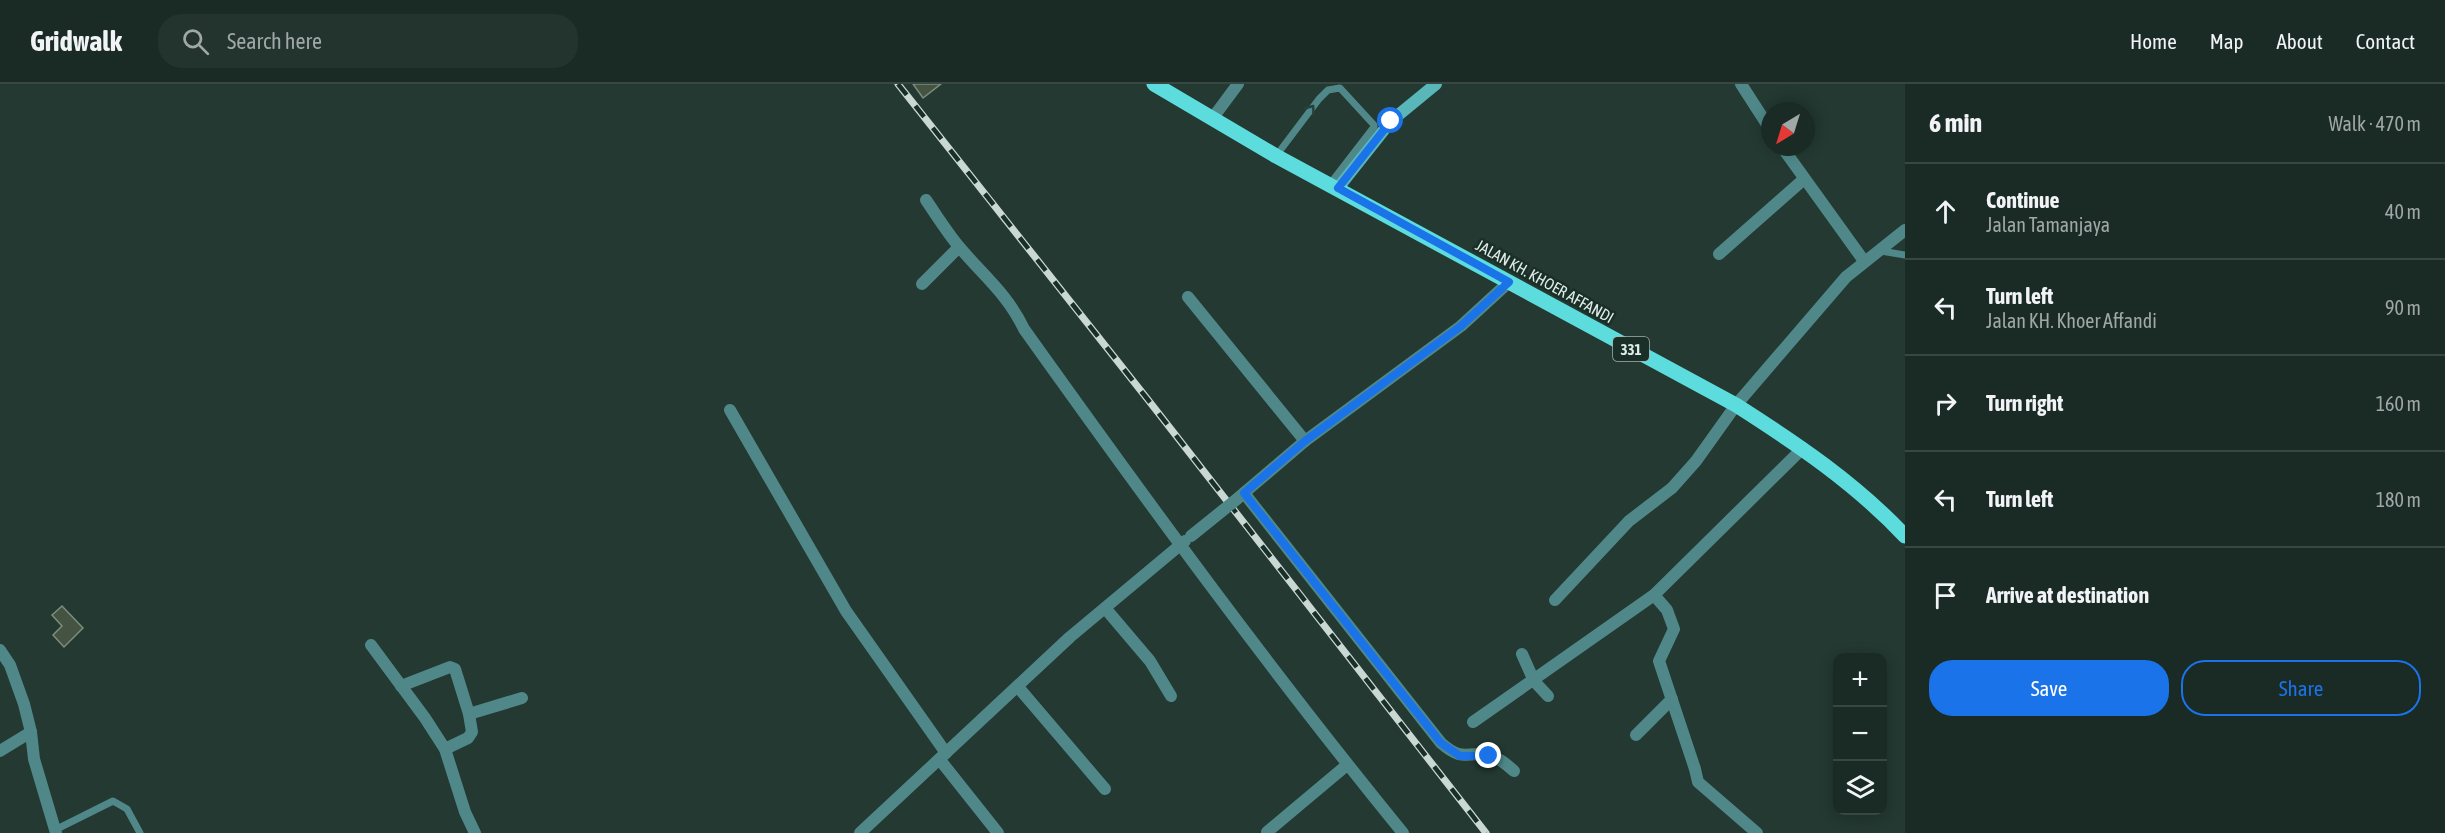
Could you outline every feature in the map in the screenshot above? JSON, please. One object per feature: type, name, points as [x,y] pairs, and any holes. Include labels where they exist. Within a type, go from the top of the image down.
[{"type":"main road","name":"331","points":[[1154,84],[1276,156],[1334,186]]},
{"type":"main road","name":"JALAN KH. KHOER AFFANDI","points":[[1334,186],[1736,405],[1803,448],[1849,483],[1905,536]]},
{"type":"street","points":[[1212,119],[1238,84]]},
{"type":"street","points":[[1334,186],[1391,121],[1437,84]]},
{"type":"street","points":[[1741,84],[1761,115]]},
{"type":"street","points":[[1788,156],[1864,261]]},
{"type":"street","points":[[1719,254],[1803,180]]},
{"type":"street","points":[[926,200],[959,247],[1015,310],[1024,329],[1179,545],[1347,765],[1402,833]]},
{"type":"street","points":[[1555,600],[1629,521],[1672,488],[1696,460],[1736,405],[1846,277],[1905,230]]},
{"type":"street","points":[[922,284],[959,247]]},
{"type":"street","points":[[860,833],[1105,608],[1179,545],[1305,441],[1461,326],[1509,282]]},
{"type":"street","points":[[1188,297],[1305,441]]},
{"type":"street","points":[[730,410],[846,611],[943,757],[998,833]]},
{"type":"street","points":[[1473,722],[1654,595],[1803,448]]},
{"type":"street","points":[[1241,496],[1441,743],[1460,756],[1479,755],[1500,759],[1514,771]]},
{"type":"street","points":[[1654,595],[1667,610],[1674,629],[1659,661],[1698,782],[1757,833]]},
{"type":"street","points":[[1105,608],[1150,662],[1171,696]]},
{"type":"street","points":[[371,645],[425,717],[445,749],[465,812],[475,833]]},
{"type":"street","points":[[0,650],[10,664],[31,732],[34,759],[55,832]]},
{"type":"street","points":[[1522,654],[1534,681],[1548,696]]},
{"type":"street","points":[[402,686],[450,667],[456,672],[469,714],[471,735],[445,749]]},
{"type":"street","points":[[1018,687],[1105,789]]},
{"type":"street","points":[[469,714],[522,698]]},
{"type":"street","points":[[1636,735],[1672,699]]},
{"type":"street","points":[[0,751],[31,732]]},
{"type":"street","points":[[1267,832],[1347,765]]},
{"type":"lane","points":[[1276,156],[1319,99],[1328,90],[1340,88],[1374,127],[1334,186]]},
{"type":"lane","points":[[1878,250],[1905,255]]},
{"type":"lane","points":[[55,832],[114,801],[127,809],[140,833]]},
{"type":"building","points":[[913,84],[941,84],[923,98]]},
{"type":"building","points":[[62,606],[83,628],[64,647],[53,635],[62,626],[52,615]]},
{"type":"railway","points":[[898,84],[1486,833]]},
{"type":"route","points":[[1391,121],[1338,188],[1509,282],[1461,326],[1305,441],[1244,493],[1441,743],[1460,756],[1489,756]]}]
